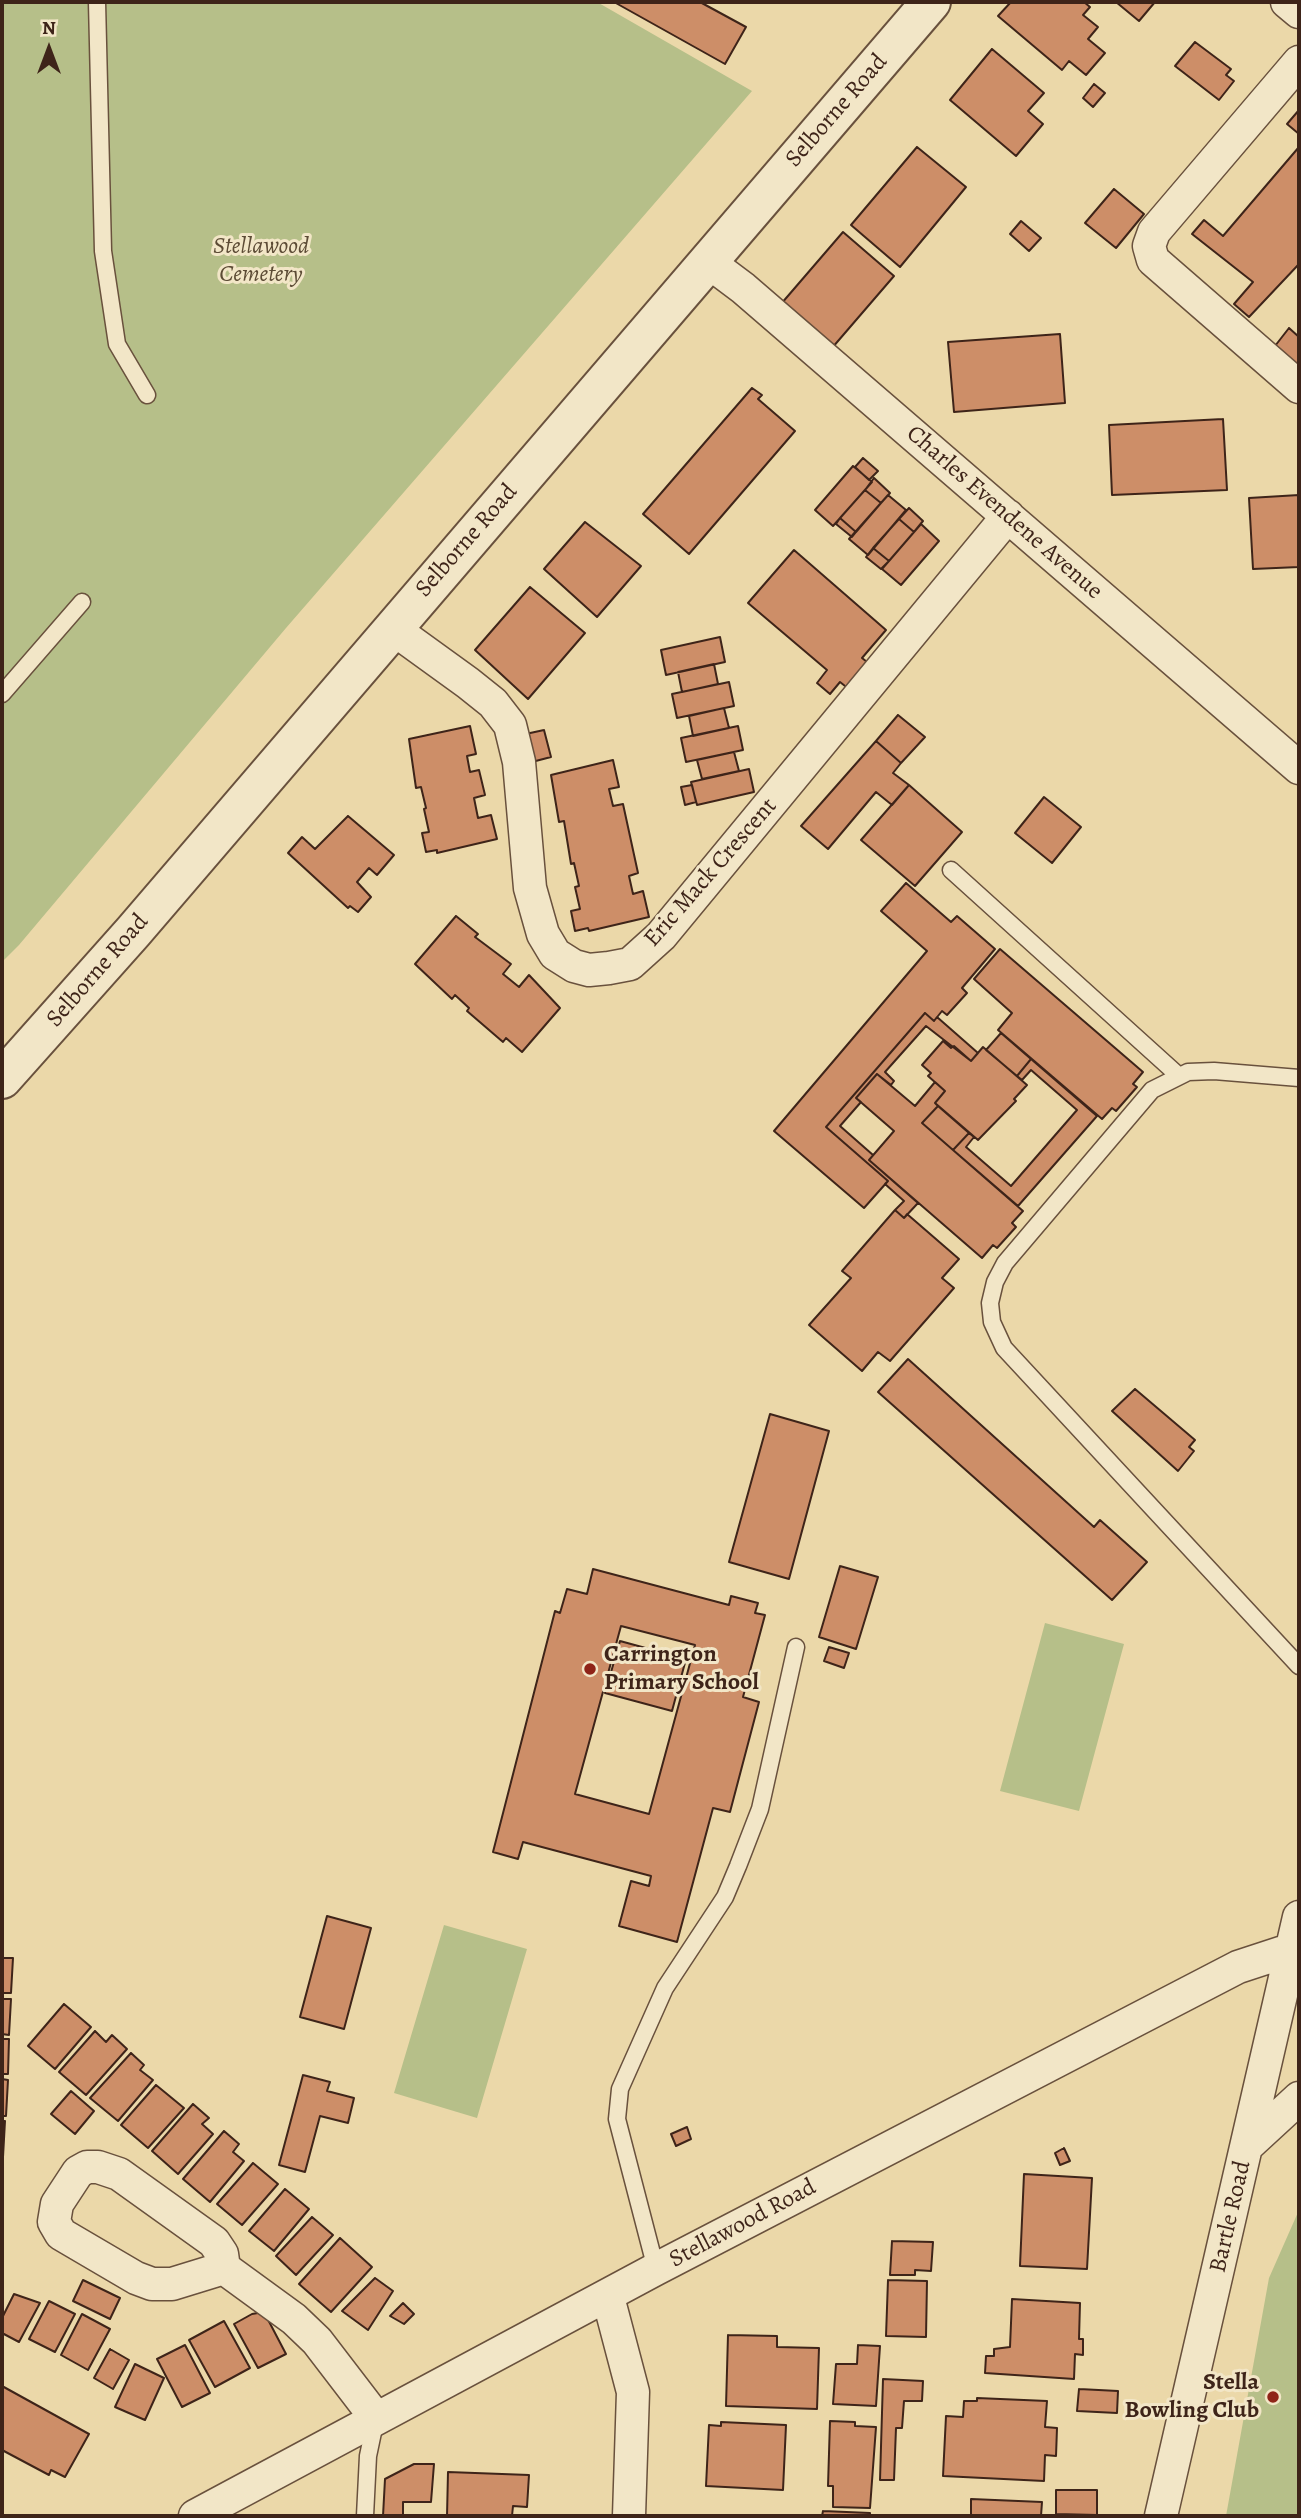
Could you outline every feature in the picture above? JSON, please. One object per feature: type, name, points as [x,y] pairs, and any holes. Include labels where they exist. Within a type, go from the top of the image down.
[{"type":"street","name":"Selborne Road","points":[[2,1079],[142,921],[931,2]]},
{"type":"street","points":[[1287,2],[1299,12]]},
{"type":"street","points":[[1299,61],[1154,232],[1149,246],[1153,260],[1299,387]]},
{"type":"street","name":"Charles Evendene Avenue","points":[[707,261],[743,288],[1299,768]]},
{"type":"street","name":"Eric Mack Crescent","points":[[392,628],[468,682],[493,703],[510,725],[519,762],[530,888],[543,934],[555,954],[573,966],[589,970],[609,968],[630,964],[661,936],[1008,516]]},
{"type":"street","name":"Bartle Road","points":[[1161,2516],[1296,1947],[1299,1917]]},
{"type":"street","name":"Stellawood Road","points":[[195,2516],[656,2269],[1238,1967],[1296,1947]]},
{"type":"street","points":[[1247,2146],[1299,2098]]},
{"type":"street","points":[[87,2167],[109,2169],[214,2242],[222,2254],[223,2268],[172,2284],[152,2284],[136,2278],[61,2234],[54,2222],[57,2204],[78,2172],[87,2167]]},
{"type":"street","points":[[223,2268],[294,2319],[317,2341],[376,2418]]},
{"type":"street","points":[[608,2297],[633,2392],[629,2516]]},
{"type":"lane","points":[[97,2],[103,251],[117,344],[147,395]]},
{"type":"lane","points":[[2,694],[82,602]]},
{"type":"lane","points":[[951,870],[1179,1076]]},
{"type":"lane","points":[[1299,1077],[1214,1071],[1179,1076],[1152,1090],[1005,1263],[995,1282],[990,1303],[992,1322],[1004,1348],[1299,1666]]},
{"type":"lane","points":[[656,2269],[617,2119],[620,2090],[665,1988],[724,1897],[738,1866],[760,1809],[796,1647]]},
{"type":"lane","points":[[365,2516],[368,2456],[376,2418]]},
{"type":"green space","name":"Stellawood Cemetery","points":[[2,2],[597,2],[752,91],[286,628],[2,962]]},
{"type":"green space","points":[[1045,1623],[1124,1644],[1079,1811],[1000,1791]]},
{"type":"green space","points":[[444,1925],[527,1949],[477,2118],[394,2093]]},
{"type":"green space","name":"Stella Bowling Club","points":[[1299,2210],[1299,2516],[1226,2516],[1269,2278]]},
{"type":"building","points":[[614,2],[700,2],[746,27],[725,64]]},
{"type":"building","points":[[1011,2],[1084,2],[1090,7],[1083,15],[1098,27],[1088,39],[1105,53],[1086,75],[1069,61],[1062,70],[998,16]]},
{"type":"building","points":[[1116,2],[1155,2],[1139,21]]},
{"type":"building","points":[[1195,42],[1231,69],[1226,75],[1234,81],[1219,100],[1175,66]]},
{"type":"building","points":[[992,49],[1044,93],[1028,111],[1043,124],[1016,156],[950,100]]},
{"type":"building","points":[[1094,84],[1105,93],[1093,107],[1083,98]]},
{"type":"building","points":[[1299,110],[1299,134],[1287,124]]},
{"type":"building","points":[[917,147],[966,187],[900,267],[851,225]]},
{"type":"building","points":[[1299,147],[1299,264],[1249,317],[1234,304],[1253,282],[1192,234],[1204,220],[1223,236]]},
{"type":"building","points":[[1114,189],[1144,214],[1116,248],[1085,223]]},
{"type":"building","points":[[1021,221],[1041,238],[1029,251],[1010,234]]},
{"type":"building","points":[[843,232],[894,276],[832,348],[781,304]]},
{"type":"building","points":[[1289,328],[1299,337],[1299,366],[1275,346]]},
{"type":"building","points":[[1060,334],[1065,403],[954,412],[948,342]]},
{"type":"building","points":[[752,388],[762,395],[758,399],[795,431],[689,554],[643,514]]},
{"type":"building","points":[[1223,419],[1227,490],[1112,495],[1109,425]]},
{"type":"building","points":[[863,458],[878,471],[869,480],[855,467]]},
{"type":"building","points":[[853,466],[872,482],[833,526],[815,510]]},
{"type":"building","points":[[874,478],[890,493],[881,503],[865,490]]},
{"type":"building","points":[[865,490],[881,503],[856,532],[840,518]]},
{"type":"building","points":[[888,495],[906,510],[868,555],[849,539]]},
{"type":"building","points":[[1299,495],[1299,567],[1253,569],[1249,498]]},
{"type":"building","points":[[909,508],[923,521],[914,532],[899,519]]},
{"type":"building","points":[[840,518],[856,532],[852,537],[836,524]]},
{"type":"building","points":[[899,519],[914,532],[889,561],[873,548]]},
{"type":"building","points":[[585,522],[641,566],[597,617],[544,569]]},
{"type":"building","points":[[921,524],[939,541],[901,585],[882,569]]},
{"type":"building","points":[[873,548],[889,561],[881,569],[866,557]]},
{"type":"building","points":[[794,550],[886,630],[862,658],[876,669],[855,694],[840,682],[830,694],[817,683],[827,670],[748,603]]},
{"type":"building","points":[[530,587],[585,633],[528,699],[475,650]]},
{"type":"building","points":[[720,637],[725,662],[666,675],[661,650]]},
{"type":"building","points":[[714,664],[718,684],[682,692],[678,672]]},
{"type":"building","points":[[729,682],[734,706],[677,718],[672,694]]},
{"type":"building","points":[[724,708],[729,728],[693,736],[689,716]]},
{"type":"building","points":[[898,715],[925,737],[901,763],[876,741]]},
{"type":"building","points":[[470,726],[476,754],[467,756],[470,772],[479,770],[485,795],[474,798],[478,818],[491,815],[497,839],[437,853],[437,850],[426,852],[422,833],[429,832],[424,809],[426,808],[421,787],[416,788],[409,739]]},
{"type":"building","points":[[738,726],[743,750],[686,762],[681,738]]},
{"type":"building","points":[[544,730],[551,757],[528,763],[521,735]]},
{"type":"building","points":[[876,741],[901,763],[893,773],[909,785],[892,805],[876,792],[828,849],[801,826]]},
{"type":"building","points":[[734,752],[739,771],[702,779],[697,760]]},
{"type":"building","points":[[613,760],[619,787],[609,789],[613,806],[623,804],[638,873],[629,876],[633,894],[643,891],[649,917],[589,931],[588,928],[575,931],[571,911],[580,909],[575,887],[579,886],[574,863],[571,864],[564,821],[559,822],[551,775]]},
{"type":"building","points":[[749,769],[754,792],[697,805],[691,782]]},
{"type":"building","points":[[692,785],[696,802],[685,805],[681,787]]},
{"type":"building","points":[[909,785],[962,832],[915,886],[861,840]]},
{"type":"building","points":[[1044,797],[1081,827],[1052,863],[1015,833]]},
{"type":"building","points":[[348,816],[394,855],[377,875],[369,868],[357,882],[371,897],[358,912],[350,906],[348,908],[288,853],[302,837],[315,849]]},
{"type":"building","points":[[906,883],[951,922],[957,916],[995,949],[962,988],[967,993],[947,1015],[942,1011],[934,1021],[925,1013],[826,1127],[888,1181],[864,1208],[774,1131],[927,951],[881,911]]},
{"type":"building","points":[[456,916],[478,934],[475,937],[511,964],[503,974],[519,987],[529,975],[560,1008],[522,1052],[506,1038],[503,1042],[467,1011],[469,1008],[455,995],[452,999],[415,964]]},
{"type":"building","points":[[1000,949],[1143,1072],[1133,1084],[1137,1087],[1116,1111],[1112,1108],[1102,1119],[998,1030],[1012,1013],[974,979]]},
{"type":"building","points":[[925,1013],[934,1021],[937,1017],[978,1053],[971,1061],[926,1026],[885,1072],[894,1081],[891,1085],[877,1074],[856,1098],[861,1102],[840,1126],[873,1155],[869,1160],[918,1203],[904,1218],[895,1210],[904,1201],[885,1184],[888,1181],[826,1127]]},
{"type":"building","points":[[1001,1033],[1031,1059],[1017,1076],[986,1050]]},
{"type":"building","points":[[943,1041],[951,1048],[954,1046],[971,1061],[983,1047],[1027,1085],[1014,1099],[1016,1101],[978,1140],[935,1103],[945,1091],[928,1076],[931,1073],[922,1065]]},
{"type":"building","points":[[1031,1059],[1097,1116],[1018,1206],[953,1150],[969,1133],[974,1137],[966,1147],[1011,1186],[1077,1110],[1031,1070],[1022,1080],[1017,1076]]},
{"type":"building","points":[[877,1074],[915,1106],[935,1082],[945,1091],[935,1103],[938,1106],[922,1123],[1023,1211],[1012,1223],[1016,1227],[997,1248],[993,1245],[982,1258],[869,1160],[894,1131],[856,1098]]},
{"type":"building","points":[[938,1106],[969,1133],[953,1150],[922,1123]]},
{"type":"building","points":[[895,1210],[904,1218],[907,1214],[959,1259],[942,1278],[954,1288],[890,1361],[878,1352],[862,1371],[809,1325],[851,1278],[842,1271]]},
{"type":"building","points":[[908,1359],[1094,1527],[1100,1520],[1147,1562],[1112,1600],[878,1392]]},
{"type":"building","points":[[1135,1389],[1195,1440],[1189,1447],[1194,1451],[1178,1471],[1112,1411]]},
{"type":"building","points":[[770,1414],[829,1431],[789,1579],[729,1562]]},
{"type":"building","points":[[840,1566],[878,1577],[856,1649],[819,1637]]},
{"type":"building","name":"Carrington Primary School","points":[[593,1569],[729,1605],[731,1596],[758,1603],[755,1613],[765,1615],[743,1697],[759,1702],[730,1812],[713,1808],[677,1942],[619,1926],[631,1881],[649,1886],[651,1876],[523,1842],[518,1859],[493,1852],[555,1611],[560,1613],[567,1589],[587,1594]],"holes":[[[621,1626],[695,1645],[649,1814],[575,1794]]]},
{"type":"building","points":[[620,1641],[686,1659],[672,1711],[605,1693]]},
{"type":"building","points":[[829,1647],[849,1653],[844,1668],[824,1661]]},
{"type":"building","points":[[327,1916],[371,1928],[344,2029],[300,2017]]},
{"type":"building","points":[[2,1958],[13,1958],[11,1993],[2,1993]]},
{"type":"building","points":[[2,1999],[11,1999],[9,2035],[2,2034]]},
{"type":"building","points":[[64,2004],[91,2027],[55,2069],[28,2046]]},
{"type":"building","points":[[95,2031],[106,2042],[112,2035],[127,2049],[86,2095],[59,2072]]},
{"type":"building","points":[[2,2039],[9,2039],[8,2074],[2,2074]]},
{"type":"building","points":[[131,2053],[144,2065],[140,2070],[153,2080],[118,2121],[90,2098]]},
{"type":"building","points":[[303,2075],[330,2082],[327,2091],[354,2098],[348,2123],[320,2116],[305,2172],[279,2165]]},
{"type":"building","points":[[2,2079],[8,2080],[6,2116],[2,2116]]},
{"type":"building","points":[[156,2085],[184,2108],[148,2148],[121,2125]]},
{"type":"building","points":[[71,2091],[94,2111],[75,2134],[51,2114]]},
{"type":"building","points":[[193,2104],[209,2118],[202,2124],[213,2134],[178,2174],[152,2151]]},
{"type":"building","points":[[2,2121],[5,2121],[3,2157],[2,2157]]},
{"type":"building","points":[[687,2127],[691,2139],[676,2146],[671,2134]]},
{"type":"building","points":[[224,2131],[239,2144],[233,2152],[244,2161],[210,2202],[183,2179]]},
{"type":"building","points":[[1064,2148],[1070,2161],[1060,2165],[1055,2153]]},
{"type":"building","points":[[253,2163],[278,2184],[242,2225],[217,2204]]},
{"type":"building","points":[[1024,2174],[1092,2178],[1087,2269],[1020,2266]]},
{"type":"building","points":[[285,2189],[309,2209],[274,2251],[249,2231]]},
{"type":"building","points":[[312,2217],[333,2235],[296,2275],[276,2256]]},
{"type":"building","points":[[340,2238],[372,2267],[331,2312],[299,2284]]},
{"type":"building","points":[[892,2241],[933,2242],[931,2271],[915,2270],[915,2275],[890,2275]]},
{"type":"building","points":[[375,2278],[393,2291],[368,2330],[342,2311]]},
{"type":"building","points":[[83,2280],[120,2298],[110,2319],[73,2301]]},
{"type":"building","points":[[888,2280],[927,2281],[926,2337],[886,2336]]},
{"type":"building","points":[[14,2294],[40,2303],[19,2342],[2,2333],[2,2318]]},
{"type":"building","points":[[1012,2299],[1080,2303],[1079,2339],[1083,2339],[1083,2355],[1075,2354],[1074,2379],[985,2373],[986,2356],[994,2356],[994,2349],[1010,2347]]},
{"type":"building","points":[[49,2301],[75,2314],[55,2352],[29,2339]]},
{"type":"building","points":[[403,2303],[414,2314],[404,2324],[390,2316]]},
{"type":"building","points":[[264,2312],[286,2354],[258,2368],[234,2324],[252,2314]]},
{"type":"building","points":[[82,2314],[110,2329],[88,2370],[61,2355]]},
{"type":"building","points":[[224,2321],[250,2368],[215,2387],[189,2340]]},
{"type":"building","points":[[728,2335],[777,2336],[777,2347],[819,2348],[817,2409],[726,2406]]},
{"type":"building","points":[[185,2345],[210,2393],[182,2407],[157,2359]]},
{"type":"building","points":[[858,2345],[880,2346],[876,2406],[833,2404],[836,2364],[857,2364]]},
{"type":"building","points":[[110,2349],[129,2360],[113,2389],[94,2378]]},
{"type":"building","points":[[135,2364],[164,2378],[145,2420],[115,2407]]},
{"type":"building","points":[[883,2379],[923,2381],[922,2401],[904,2401],[902,2428],[896,2428],[894,2480],[880,2480]]},
{"type":"building","points":[[2,2386],[89,2434],[65,2477],[51,2470],[49,2475],[2,2450]]},
{"type":"building","points":[[1079,2389],[1118,2391],[1117,2413],[1077,2411]]},
{"type":"building","points":[[977,2398],[1047,2401],[1045,2427],[1057,2428],[1056,2456],[1045,2455],[1044,2481],[943,2476],[946,2416],[963,2417],[964,2401],[977,2401]]},
{"type":"building","points":[[830,2421],[855,2422],[855,2426],[876,2427],[870,2508],[833,2507],[833,2486],[828,2486]]},
{"type":"building","points":[[721,2422],[786,2425],[783,2490],[706,2486],[709,2425],[721,2426]]},
{"type":"building","points":[[414,2464],[434,2464],[431,2502],[403,2502],[403,2516],[383,2516],[385,2479]]},
{"type":"building","points":[[448,2472],[529,2475],[527,2507],[513,2506],[512,2516],[447,2516]]},
{"type":"building","points":[[1056,2490],[1097,2490],[1097,2515],[1056,2514]]},
{"type":"building","points":[[971,2499],[1042,2502],[1041,2516],[971,2516]]},
{"type":"building","points":[[823,2511],[870,2513],[870,2516],[822,2516]]},
{"type":"place","name":"Carrington Primary School","points":[[590,1669]]},
{"type":"place","name":"Stella Bowling Club","points":[[1273,2397]]}]
